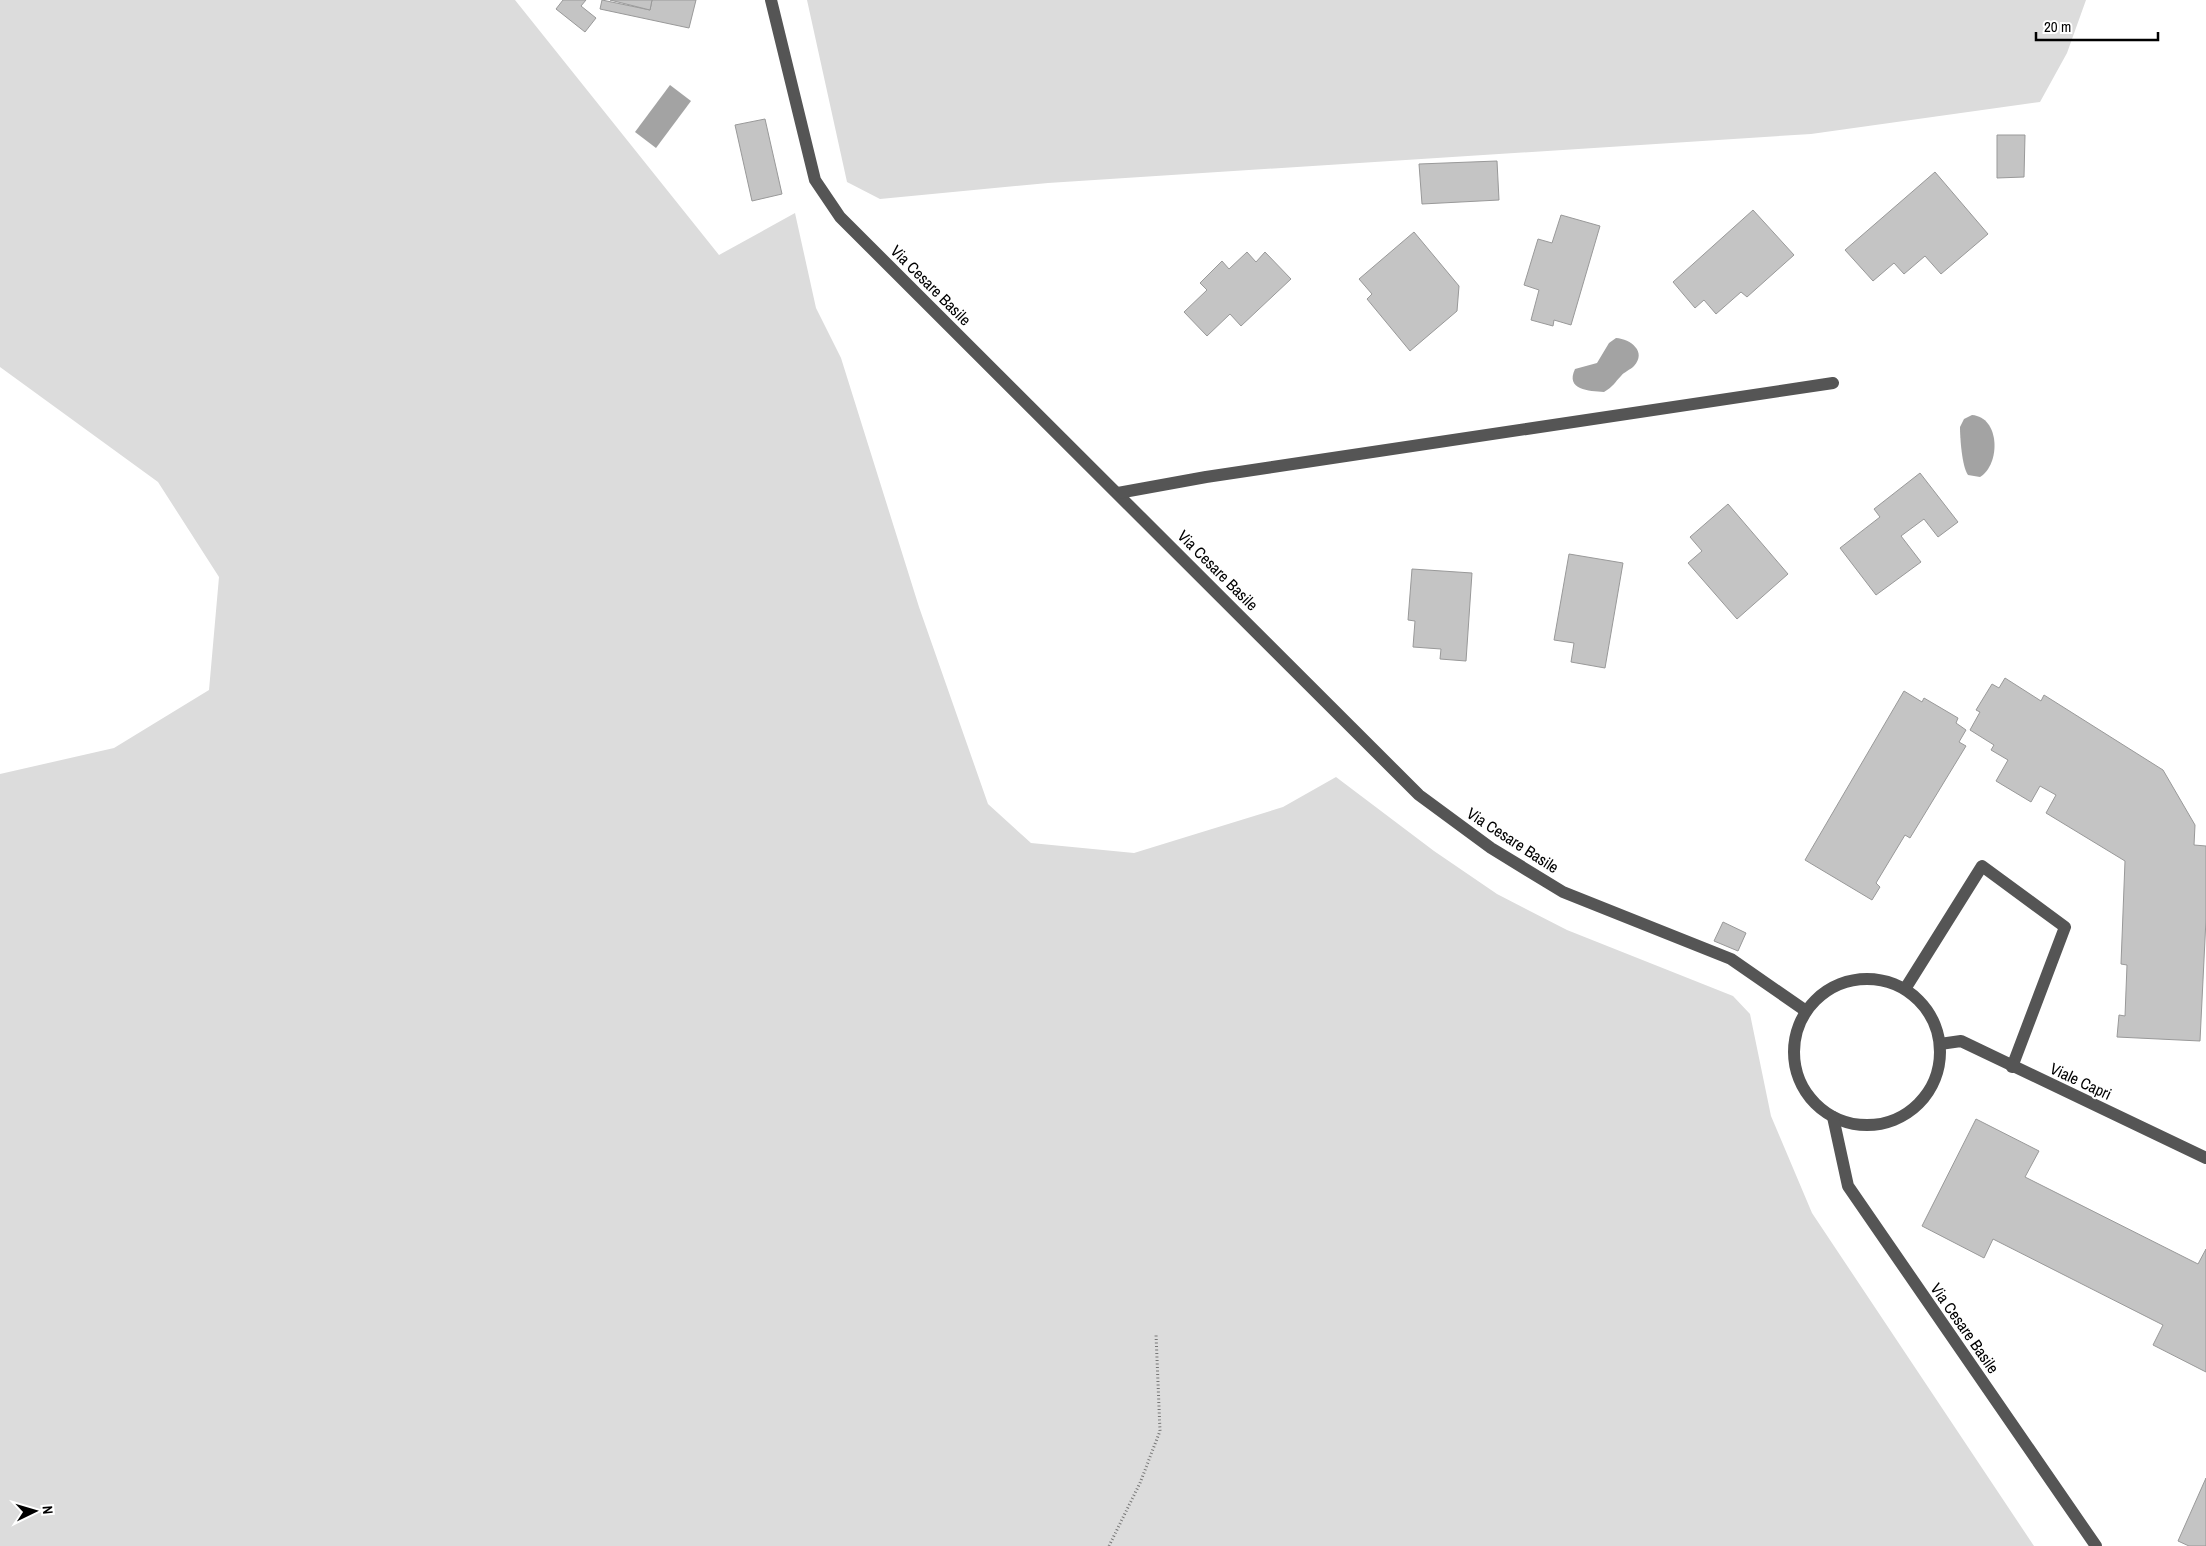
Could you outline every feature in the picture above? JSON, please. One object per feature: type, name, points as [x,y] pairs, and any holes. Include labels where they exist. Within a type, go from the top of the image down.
[{"type":"street","name":"Via Cesare Basile","points":[[771,0],[815,180],[840,217],[1419,795],[1491,848],[1563,892],[1731,960],[1806,1011]]},
{"type":"street","points":[[1118,493],[1206,477],[1833,383]]},
{"type":"street","points":[[1905,989],[1982,866],[2065,927],[2012,1067]]},
{"type":"street","points":[[1864,979],[1885,981],[1905,989],[1926,1009],[1934,1022],[1940,1044],[1939,1066],[1932,1088],[1918,1106],[1900,1119],[1878,1125],[1856,1125],[1833,1117],[1814,1102],[1800,1082],[1794,1058],[1797,1033],[1806,1011],[1823,994],[1842,983],[1864,979]]},
{"type":"street","name":"Viale Capri","points":[[1940,1044],[1961,1042],[2206,1158]]},
{"type":"street","name":"Via Cesare Basile","points":[[1833,1117],[1848,1186],[2096,1546]]},
{"type":"path","points":[[1109,1546],[1140,1484],[1160,1431],[1156,1334]]},
{"type":"shaded area","points":[[0,0],[515,0],[719,255],[795,213],[816,308],[841,358],[919,607],[988,804],[1031,843],[1134,853],[1283,807],[1336,777],[1434,851],[1497,894],[1567,930],[1733,996],[1750,1014],[1771,1116],[1812,1213],[2034,1546],[0,1546],[0,774],[114,748],[209,690],[219,577],[158,482],[0,367]]},
{"type":"shaded area","points":[[807,0],[2086,0],[2067,53],[2040,102],[1811,134],[1048,183],[880,199],[847,182]]},
{"type":"shaded area","points":[[670,85],[691,101],[656,148],[635,132]]},
{"type":"shaded area","points":[[1616,338],[1627,341],[1636,347],[1639,356],[1634,366],[1604,392],[1586,390],[1576,385],[1573,381],[1575,369],[1597,363],[1609,343]]},
{"type":"shaded area","points":[[1972,415],[1981,418],[1988,424],[1994,442],[1992,462],[1987,471],[1980,477],[1968,475],[1964,466],[1962,452],[1960,427],[1964,419]]},
{"type":"building","points":[[563,0],[586,0],[581,6],[596,18],[585,32],[556,9]]},
{"type":"building","points":[[602,0],[650,10],[652,0],[696,0],[689,28],[600,9]]},
{"type":"building","points":[[610,0],[652,0],[650,10]]},
{"type":"building","points":[[765,119],[782,194],[752,201],[735,125]]},
{"type":"building","points":[[1997,135],[2025,135],[2024,177],[1997,178]]},
{"type":"building","points":[[1497,161],[1499,200],[1422,204],[1419,164]]},
{"type":"building","points":[[1935,172],[1988,234],[1941,274],[1925,256],[1904,274],[1894,263],[1873,281],[1845,250]]},
{"type":"building","points":[[1753,210],[1794,255],[1747,297],[1741,292],[1716,314],[1704,300],[1695,308],[1673,282]]},
{"type":"building","points":[[1561,215],[1600,226],[1571,325],[1554,320],[1553,326],[1531,320],[1539,290],[1524,285],[1538,239],[1552,243]]},
{"type":"building","points":[[1414,232],[1459,286],[1457,311],[1410,351],[1367,299],[1372,294],[1359,279]]},
{"type":"building","points":[[1247,252],[1256,262],[1265,252],[1291,279],[1241,326],[1230,314],[1207,336],[1184,312],[1207,290],[1200,283],[1222,261],[1229,269]]},
{"type":"building","points":[[1920,473],[1958,522],[1938,537],[1924,519],[1901,536],[1921,562],[1876,595],[1840,548],[1880,517],[1874,509]]},
{"type":"building","points":[[1728,504],[1788,574],[1737,619],[1688,563],[1702,551],[1690,537]]},
{"type":"building","points":[[1569,554],[1623,563],[1605,668],[1571,662],[1574,643],[1554,640]]},
{"type":"building","points":[[1412,569],[1472,573],[1466,661],[1440,659],[1441,649],[1413,647],[1415,621],[1408,620]]},
{"type":"building","points":[[2005,678],[2041,701],[2044,695],[2163,770],[2195,825],[2194,845],[2206,846],[2206,919],[2200,1041],[2117,1037],[2119,1015],[2125,1016],[2127,965],[2121,964],[2125,861],[2046,813],[2056,795],[2040,786],[2031,802],[1996,781],[2008,760],[1991,750],[1994,745],[1970,730],[1980,712],[1976,710],[1992,684],[1999,688]]},
{"type":"building","points":[[1904,691],[1922,702],[1924,698],[1958,718],[1956,723],[1966,730],[1959,742],[1966,746],[1910,838],[1905,835],[1876,883],[1880,887],[1872,900],[1805,860]]},
{"type":"building","points":[[1723,922],[1746,933],[1738,951],[1714,941]]},
{"type":"building","points":[[1976,1119],[2039,1151],[2025,1177],[2198,1264],[2206,1249],[2206,1372],[2153,1345],[2163,1325],[1993,1239],[1984,1258],[1922,1226]]},
{"type":"building","points":[[2206,1478],[2206,1546],[2189,1546],[2178,1541]]}]
